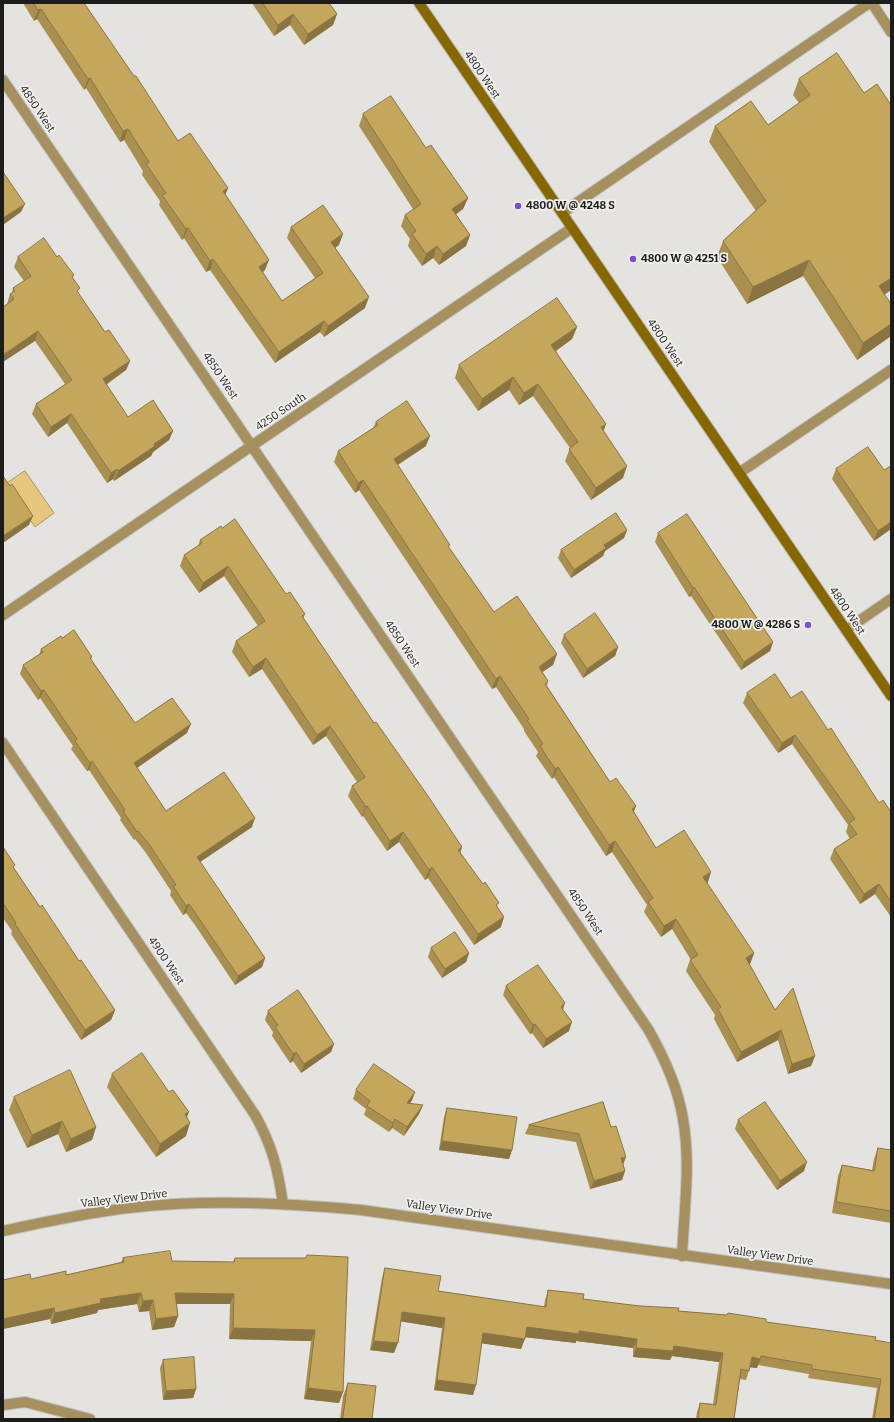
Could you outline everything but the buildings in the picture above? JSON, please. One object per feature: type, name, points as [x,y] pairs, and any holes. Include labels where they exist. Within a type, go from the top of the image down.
[{"type":"main road","name":"4800 West","points":[[419,3],[891,696]]},
{"type":"street","points":[[562,213],[870,3],[891,32]]},
{"type":"street","name":"4850 West","points":[[3,80],[635,1007],[660,1050],[678,1096],[686,1139],[687,1160],[682,1256]]},
{"type":"street","name":"4250 South","points":[[3,615],[572,228]]},
{"type":"street","points":[[739,473],[891,370]]},
{"type":"street","points":[[846,630],[891,599]]},
{"type":"street","name":"4900 West","points":[[3,743],[255,1115],[273,1152],[279,1172],[283,1204]]},
{"type":"street","name":"Valley View Drive","points":[[3,1231],[129,1208],[216,1203],[283,1204],[361,1210],[891,1284]]},
{"type":"street","points":[[3,1405],[25,1402],[90,1419]]},
{"type":"shaded area","points":[[25,471],[54,513],[35,527],[6,484]]},
{"type":"place","name":"4800 W @ 4248 S","points":[[518,206]]},
{"type":"place","name":"4800 W @ 4251 S","points":[[633,259]]},
{"type":"place","name":"4800 W @ 4286 S","points":[[808,625]]}]
